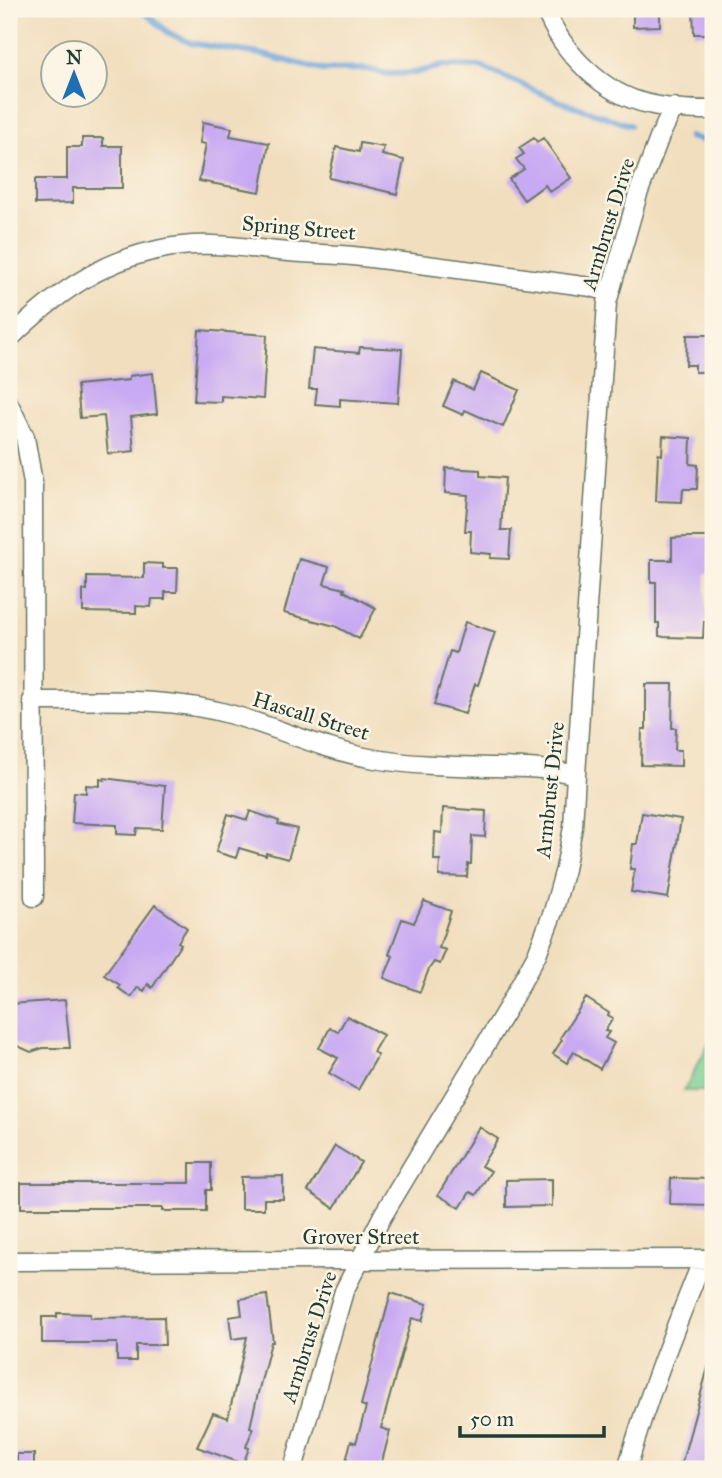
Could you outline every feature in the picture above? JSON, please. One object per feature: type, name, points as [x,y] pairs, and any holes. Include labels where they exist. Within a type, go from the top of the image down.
[{"type":"street","points":[[545,9],[563,43],[590,73],[623,94],[647,104],[713,110]]},
{"type":"street","name":"Armbrust Drive","points":[[293,1469],[344,1291],[383,1215],[507,1009],[537,954],[553,912],[573,827],[607,303],[638,194],[674,107]]},
{"type":"street","name":"Spring Street","points":[[9,339],[39,310],[92,274],[130,257],[186,245],[223,244],[350,256],[591,287],[610,292]]},
{"type":"street","points":[[9,404],[25,437],[33,483],[34,897]]},
{"type":"street","name":"Hascall Street","points":[[32,701],[144,701],[182,704],[232,715],[328,747],[374,759],[425,765],[545,769],[576,775]]},
{"type":"street","points":[[627,1469],[662,1360],[708,1259]]},
{"type":"street","name":"Grover Street","points":[[9,1261],[708,1259]]},
{"type":"green space","points":[[713,1035],[713,1091],[684,1091]]},
{"type":"building","points":[[633,9],[660,9],[660,26],[633,27]]},
{"type":"building","points":[[693,9],[713,9],[713,34],[694,34]]},
{"type":"building","points":[[203,122],[232,128],[230,136],[269,143],[260,192],[199,181],[206,144],[200,143]]},
{"type":"building","points":[[82,138],[103,138],[103,146],[122,146],[122,188],[73,188],[73,203],[35,204],[35,179],[67,179],[67,147],[82,147]]},
{"type":"building","points":[[534,138],[537,142],[543,138],[571,178],[550,192],[545,185],[524,200],[509,179],[524,169],[516,159],[524,154],[519,148]]},
{"type":"building","points":[[360,143],[384,147],[382,155],[404,160],[397,194],[329,178],[336,147],[359,152]]},
{"type":"building","points":[[199,330],[267,335],[263,399],[221,396],[221,402],[194,401]]},
{"type":"building","points":[[687,335],[713,335],[713,372],[695,372],[695,365],[686,365]]},
{"type":"building","points":[[360,347],[402,349],[398,403],[340,399],[340,406],[315,404],[317,389],[309,389],[313,349],[359,353]]},
{"type":"building","points":[[153,373],[157,414],[131,417],[134,451],[108,454],[104,416],[80,418],[77,385],[129,380],[129,376]]},
{"type":"building","points":[[481,373],[519,390],[503,427],[465,410],[463,415],[443,406],[454,381],[473,390]]},
{"type":"building","points":[[663,436],[691,438],[690,464],[698,465],[697,489],[683,489],[682,502],[656,501],[658,454],[662,455]]},
{"type":"building","points":[[446,468],[480,470],[480,476],[505,478],[501,530],[511,530],[509,559],[490,558],[491,554],[470,552],[471,531],[465,531],[468,495],[445,493]]},
{"type":"building","points":[[711,537],[709,573],[706,573],[706,608],[712,608],[712,622],[704,622],[703,638],[659,636],[659,623],[656,623],[656,582],[651,582],[651,560],[672,560],[672,538]]},
{"type":"building","points":[[299,559],[329,567],[324,584],[345,589],[344,591],[376,608],[359,639],[335,626],[284,613]]},
{"type":"building","points":[[144,563],[163,564],[163,568],[178,568],[177,592],[165,592],[165,599],[152,599],[151,607],[136,606],[136,613],[83,612],[83,590],[87,590],[87,577],[144,578]]},
{"type":"building","points":[[465,622],[495,632],[478,685],[475,684],[465,714],[434,705],[450,651],[456,653]]},
{"type":"building","points":[[646,684],[673,684],[672,728],[676,728],[675,750],[681,750],[681,766],[641,765],[642,729],[646,729]]},
{"type":"building","points":[[100,779],[165,786],[162,829],[137,828],[136,835],[117,834],[117,825],[72,823],[74,792],[86,793],[86,785],[100,786]]},
{"type":"building","points":[[443,808],[486,811],[485,837],[472,836],[471,864],[468,864],[467,877],[439,876],[440,860],[434,860],[435,832],[442,833]]},
{"type":"building","points":[[250,811],[279,821],[278,824],[297,829],[288,859],[239,848],[236,858],[216,852],[228,814],[247,820]]},
{"type":"building","points":[[642,813],[681,819],[668,898],[631,892],[635,869],[630,869],[633,844],[637,844]]},
{"type":"building","points":[[424,901],[451,911],[439,948],[446,950],[440,964],[434,962],[429,969],[420,992],[384,978],[393,956],[389,954],[402,919],[414,923]]},
{"type":"building","points":[[155,905],[187,928],[178,942],[181,944],[152,988],[148,984],[144,991],[138,987],[131,997],[118,988],[120,985],[104,975]]},
{"type":"building","points":[[586,998],[613,1018],[605,1031],[609,1032],[605,1038],[614,1043],[600,1069],[574,1052],[567,1063],[553,1054]]},
{"type":"building","points":[[65,1000],[70,1048],[43,1048],[31,1052],[13,1044],[12,1037],[9,1037],[9,1004]]},
{"type":"building","points":[[347,1016],[383,1035],[373,1052],[378,1055],[358,1090],[329,1073],[338,1058],[319,1048],[330,1028],[338,1032]]},
{"type":"building","points":[[479,1127],[498,1139],[481,1166],[491,1171],[476,1195],[470,1192],[460,1208],[438,1195]]},
{"type":"building","points":[[335,1146],[361,1162],[334,1208],[308,1191]]},
{"type":"building","points":[[190,1163],[211,1163],[211,1190],[206,1190],[206,1211],[163,1211],[163,1208],[21,1208],[21,1183],[190,1183]]},
{"type":"building","points":[[283,1176],[283,1199],[264,1199],[264,1209],[241,1209],[241,1177]]},
{"type":"building","points":[[671,1178],[712,1179],[712,1205],[670,1204]]},
{"type":"building","points":[[552,1179],[552,1206],[506,1207],[506,1180]]},
{"type":"building","points":[[391,1293],[427,1304],[422,1321],[412,1318],[404,1345],[381,1428],[390,1431],[380,1469],[349,1469],[351,1462],[346,1461],[351,1441],[356,1443],[366,1407],[361,1405]]},
{"type":"building","points":[[267,1295],[273,1342],[258,1393],[250,1427],[253,1428],[246,1447],[249,1448],[243,1464],[197,1447],[213,1413],[228,1418],[247,1337],[232,1339],[229,1317],[242,1315],[240,1299]]},
{"type":"building","points":[[57,1313],[90,1314],[90,1318],[164,1317],[165,1345],[136,1345],[136,1361],[117,1361],[117,1343],[42,1343],[42,1317],[57,1317]]},
{"type":"building","points":[[709,1364],[713,1365],[713,1469],[680,1469]]},
{"type":"building","points":[[17,1454],[34,1454],[34,1469],[17,1469]]},
{"type":"waterway","points":[[137,9],[169,33],[191,43],[260,54],[323,70],[366,69],[388,74],[414,73],[443,66],[482,67],[559,101],[630,125]]},
{"type":"waterway","points":[[689,137],[713,143]]}]
